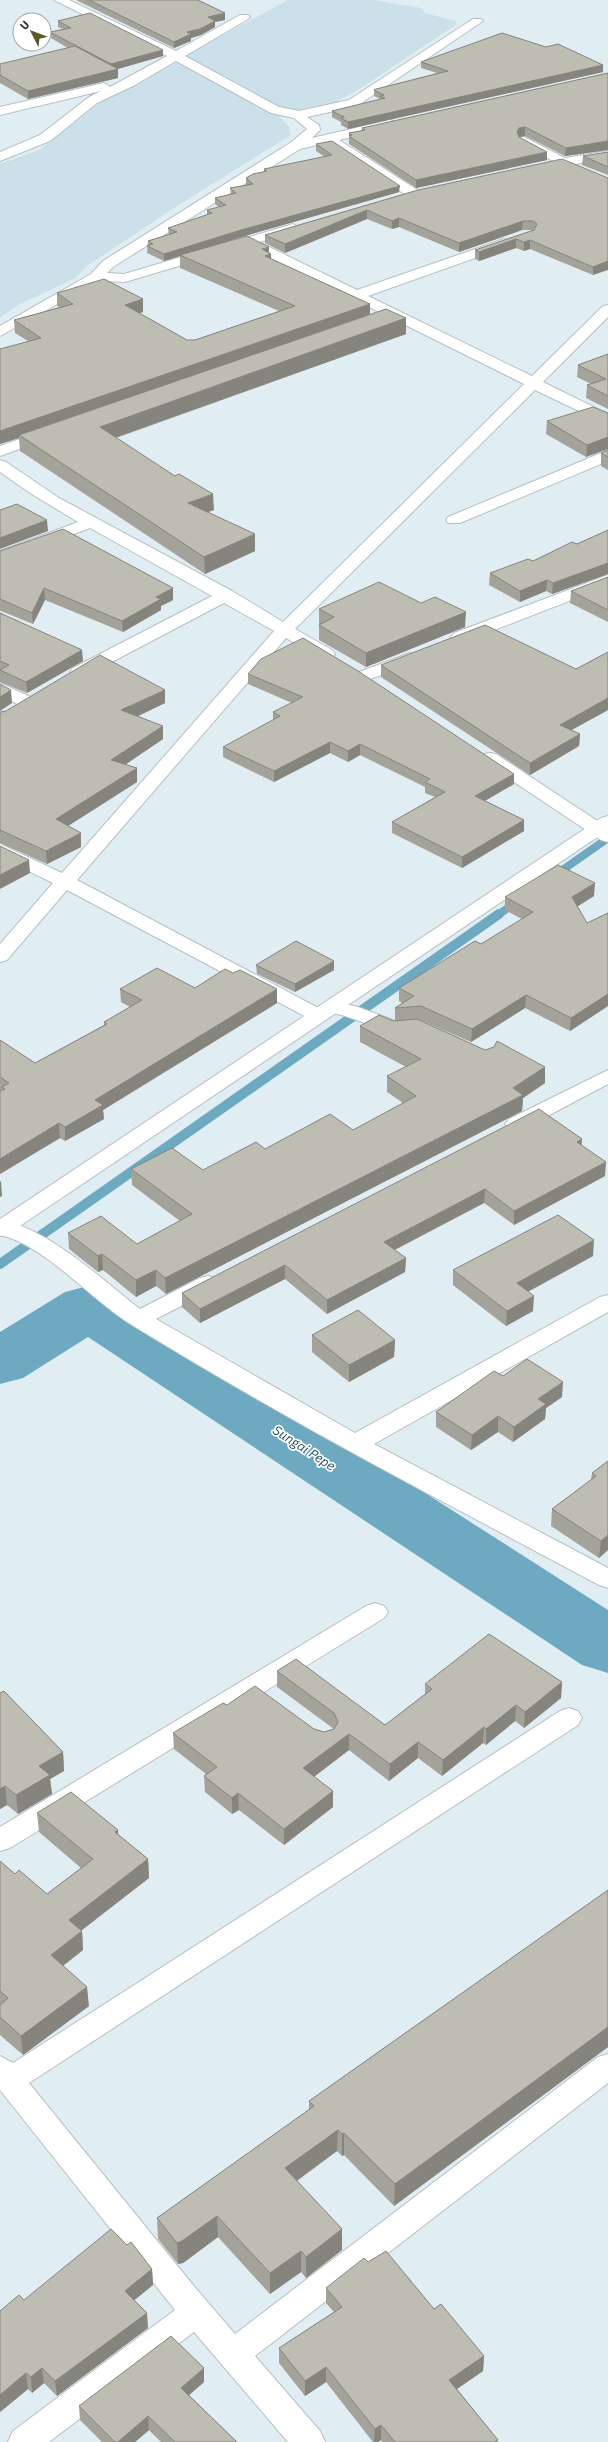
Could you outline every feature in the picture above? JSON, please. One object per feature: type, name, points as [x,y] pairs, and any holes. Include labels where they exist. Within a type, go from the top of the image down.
[{"type":"street","points":[[60,0],[176,56],[275,110],[300,115],[342,107],[353,103],[477,21]]},
{"type":"street","points":[[0,157],[45,138],[93,100],[130,82],[244,18]]},
{"type":"street","points":[[0,111],[130,82]]},
{"type":"street","points":[[0,332],[96,278],[108,264],[294,146],[314,130],[313,126],[301,119],[300,115]]},
{"type":"street","points":[[294,146],[404,121]]},
{"type":"street","points":[[328,138],[414,194]]},
{"type":"street","points":[[524,141],[563,162],[589,173]]},
{"type":"street","points":[[541,166],[608,155]]},
{"type":"street","points":[[399,198],[429,191]]},
{"type":"street","points":[[96,278],[125,278],[307,224]]},
{"type":"street","points":[[355,296],[514,239]]},
{"type":"street","points":[[246,241],[608,420]]},
{"type":"street","points":[[0,956],[284,630],[531,383],[608,309]]},
{"type":"street","points":[[378,320],[393,315]]},
{"type":"street","points":[[0,451],[60,430]]},
{"type":"street","points":[[454,520],[608,455]]},
{"type":"street","points":[[0,465],[17,478],[92,522],[226,595],[358,673],[424,652]]},
{"type":"street","points":[[0,485],[17,478]]},
{"type":"street","points":[[0,557],[92,522]]},
{"type":"street","points":[[446,643],[608,580]]},
{"type":"street","points":[[67,679],[99,660],[226,595]]},
{"type":"street","points":[[78,651],[99,660]]},
{"type":"street","points":[[0,688],[27,702]]},
{"type":"street","points":[[5,1229],[605,829],[478,750]]},
{"type":"street","points":[[0,850],[334,1011],[375,1022],[394,1029],[420,1027]]},
{"type":"street","points":[[496,1134],[608,1076]]},
{"type":"street","points":[[5,1229],[50,1251],[138,1319],[355,1444],[608,1579]]},
{"type":"street","points":[[138,1319],[229,1272]]},
{"type":"street","points":[[355,1444],[608,1302]]},
{"type":"street","points":[[0,1840],[264,1693],[374,1612]]},
{"type":"street","points":[[310,2442],[197,2312],[5,2074],[569,1718]]},
{"type":"street","points":[[233,2354],[608,2066]]},
{"type":"street","points":[[24,2442],[197,2312]]},
{"type":"shaded area","points":[[288,0],[374,0],[421,8],[425,13],[455,21],[457,24],[361,88],[336,102],[277,114],[289,127],[291,135],[177,206],[87,266],[74,279],[20,304],[0,318],[0,164],[39,150],[105,99]]},
{"type":"building","points":[[89,0],[198,0],[225,13],[208,17],[215,21],[200,29],[187,32],[191,34],[174,42]]},
{"type":"building","points":[[90,13],[163,50],[111,64],[52,33],[52,32],[71,28],[58,21]]},
{"type":"building","points":[[502,33],[546,47],[558,44],[603,65],[348,122],[341,118],[344,117],[332,111],[385,98],[380,96],[384,95],[374,90],[376,89],[448,71],[421,62]]},
{"type":"building","points":[[75,46],[118,69],[28,91],[0,75],[0,64]]},
{"type":"building","points":[[608,73],[608,141],[566,148],[525,127],[519,128],[517,132],[519,137],[547,152],[416,180],[349,136],[352,135],[349,133],[365,130],[362,128]]},
{"type":"building","points":[[332,141],[400,186],[241,230],[164,254],[147,246],[153,244],[148,241],[177,232],[168,228],[212,213],[207,210],[226,205],[215,198],[236,193],[230,188],[253,184],[246,178],[253,174],[267,171],[264,169],[332,155],[316,144]]},
{"type":"building","points":[[608,152],[608,167],[583,156]]},
{"type":"building","points":[[562,159],[608,178],[608,261],[593,267],[530,240],[524,242],[516,239],[479,252],[475,250],[534,230],[537,224],[533,221],[523,221],[459,243],[399,218],[392,221],[367,210],[285,244],[265,235],[418,190]]},
{"type":"building","points":[[247,236],[269,247],[262,249],[271,254],[265,256],[370,304],[0,431],[0,349],[41,338],[14,320],[73,304],[57,293],[104,279],[143,299],[125,305],[187,340],[195,340],[295,306],[180,255]]},
{"type":"building","points":[[386,309],[406,318],[100,427],[175,476],[179,474],[213,494],[188,503],[255,534],[204,557],[19,435]]},
{"type":"building","points":[[608,354],[608,396],[587,385],[606,379],[578,365]]},
{"type":"building","points":[[593,407],[608,413],[608,437],[587,445],[547,421]]},
{"type":"building","points":[[608,450],[608,457],[601,453]]},
{"type":"building","points":[[17,504],[47,520],[0,538],[0,510]]},
{"type":"building","points":[[63,529],[173,588],[156,597],[161,599],[122,621],[44,588],[32,613],[0,599],[0,551]]},
{"type":"building","points":[[608,530],[608,563],[553,583],[547,580],[520,591],[490,573],[528,559],[533,561],[572,542],[577,544]]},
{"type":"building","points":[[608,577],[608,610],[571,591]]},
{"type":"building","points":[[379,582],[421,603],[435,597],[466,612],[366,653],[319,625],[334,617],[319,609]]},
{"type":"building","points":[[0,613],[82,650],[26,682],[0,670],[9,665],[0,661]]},
{"type":"building","points":[[485,625],[576,669],[608,652],[608,698],[560,725],[580,734],[530,763],[381,665]]},
{"type":"building","points":[[303,638],[358,671],[514,774],[475,796],[524,820],[462,857],[392,822],[445,792],[425,782],[430,779],[360,744],[348,751],[330,742],[274,771],[223,747],[280,716],[273,712],[303,697],[248,674],[261,659]]},
{"type":"building","points":[[100,655],[165,690],[121,710],[163,726],[111,760],[137,768],[56,819],[81,833],[46,851],[0,830],[0,712],[6,711]]},
{"type":"building","points":[[0,684],[11,690],[0,697]]},
{"type":"building","points":[[0,846],[29,860],[0,875]]},
{"type":"building","points":[[558,865],[595,883],[572,897],[587,923],[608,913],[608,994],[571,1018],[526,995],[472,1029],[421,1006],[395,1008],[414,996],[399,988],[475,941],[481,944],[533,912],[505,897]]},
{"type":"building","points":[[296,941],[334,961],[295,984],[256,965]]},
{"type":"building","points":[[157,968],[195,988],[225,969],[233,973],[240,970],[277,989],[95,1100],[103,1105],[65,1127],[59,1123],[0,1159],[0,1091],[5,1089],[2,1087],[9,1083],[0,1077],[0,1040],[35,1063],[107,1024],[104,1022],[142,1000],[120,989]]},
{"type":"building","points":[[379,1015],[394,1021],[417,1019],[485,1050],[494,1047],[497,1041],[545,1067],[513,1088],[523,1095],[165,1278],[156,1270],[136,1280],[102,1254],[98,1256],[68,1233],[101,1216],[137,1244],[192,1214],[131,1169],[172,1148],[203,1170],[256,1142],[265,1149],[330,1114],[353,1130],[416,1096],[387,1076],[421,1059],[360,1026]]},
{"type":"building","points":[[539,1109],[582,1139],[577,1142],[606,1162],[514,1211],[485,1189],[384,1242],[406,1258],[327,1300],[285,1265],[200,1309],[182,1293]]},
{"type":"building","points":[[558,1215],[594,1240],[517,1283],[534,1296],[507,1311],[453,1270]]},
{"type":"building","points":[[358,1310],[395,1340],[349,1365],[312,1335]]},
{"type":"building","points":[[527,1359],[563,1382],[538,1399],[546,1404],[514,1427],[498,1416],[472,1435],[436,1412],[494,1371],[503,1376]]},
{"type":"building","points":[[608,1461],[608,1535],[601,1541],[552,1509],[596,1476],[592,1473]]},
{"type":"building","points":[[489,1634],[562,1682],[525,1712],[516,1705],[486,1729],[484,1727],[443,1760],[418,1742],[390,1764],[349,1734],[303,1768],[333,1791],[284,1829],[238,1793],[232,1798],[204,1776],[217,1767],[173,1733],[223,1703],[227,1705],[255,1686],[314,1729],[324,1732],[334,1729],[338,1722],[334,1713],[277,1671],[296,1659],[385,1725],[432,1689],[425,1684]]},
{"type":"building","points":[[4,1691],[63,1752],[39,1766],[50,1775],[16,1795],[5,1786],[0,1789],[0,1693]]},
{"type":"building","points":[[71,1792],[118,1830],[115,1832],[148,1859],[69,1920],[82,1931],[51,1955],[87,1987],[21,2036],[0,2017],[0,2005],[8,1998],[0,1991],[0,1861],[15,1874],[19,1870],[47,1894],[93,1859],[37,1813]]},
{"type":"building","points":[[608,1890],[608,2027],[395,2184],[344,2133],[342,2134],[338,2130],[285,2168],[342,2229],[306,2257],[301,2251],[270,2273],[217,2216],[177,2243],[157,2218],[314,2106],[309,2101]]},
{"type":"building","points":[[111,2229],[127,2245],[131,2242],[152,2269],[125,2291],[147,2313],[55,2381],[42,2368],[31,2377],[26,2373],[0,2395],[0,2311],[19,2295],[24,2300]]},
{"type":"building","points":[[386,2251],[434,2309],[441,2304],[484,2356],[449,2380],[498,2440],[495,2442],[395,2442],[381,2425],[375,2429],[326,2367],[305,2381],[279,2348],[342,2307],[326,2288],[364,2258],[368,2262]]},
{"type":"building","points":[[171,2336],[204,2368],[181,2388],[237,2442],[175,2442],[148,2416],[118,2442],[115,2442],[79,2406]]},
{"type":"waterway","points":[[554,876],[608,838]]},
{"type":"waterway","points":[[498,915],[516,902]]},
{"type":"waterway","points":[[0,1264],[499,914]]},
{"type":"waterway","name":"Sungai Pepe","points":[[0,1362],[88,1307],[608,1646]]}]
